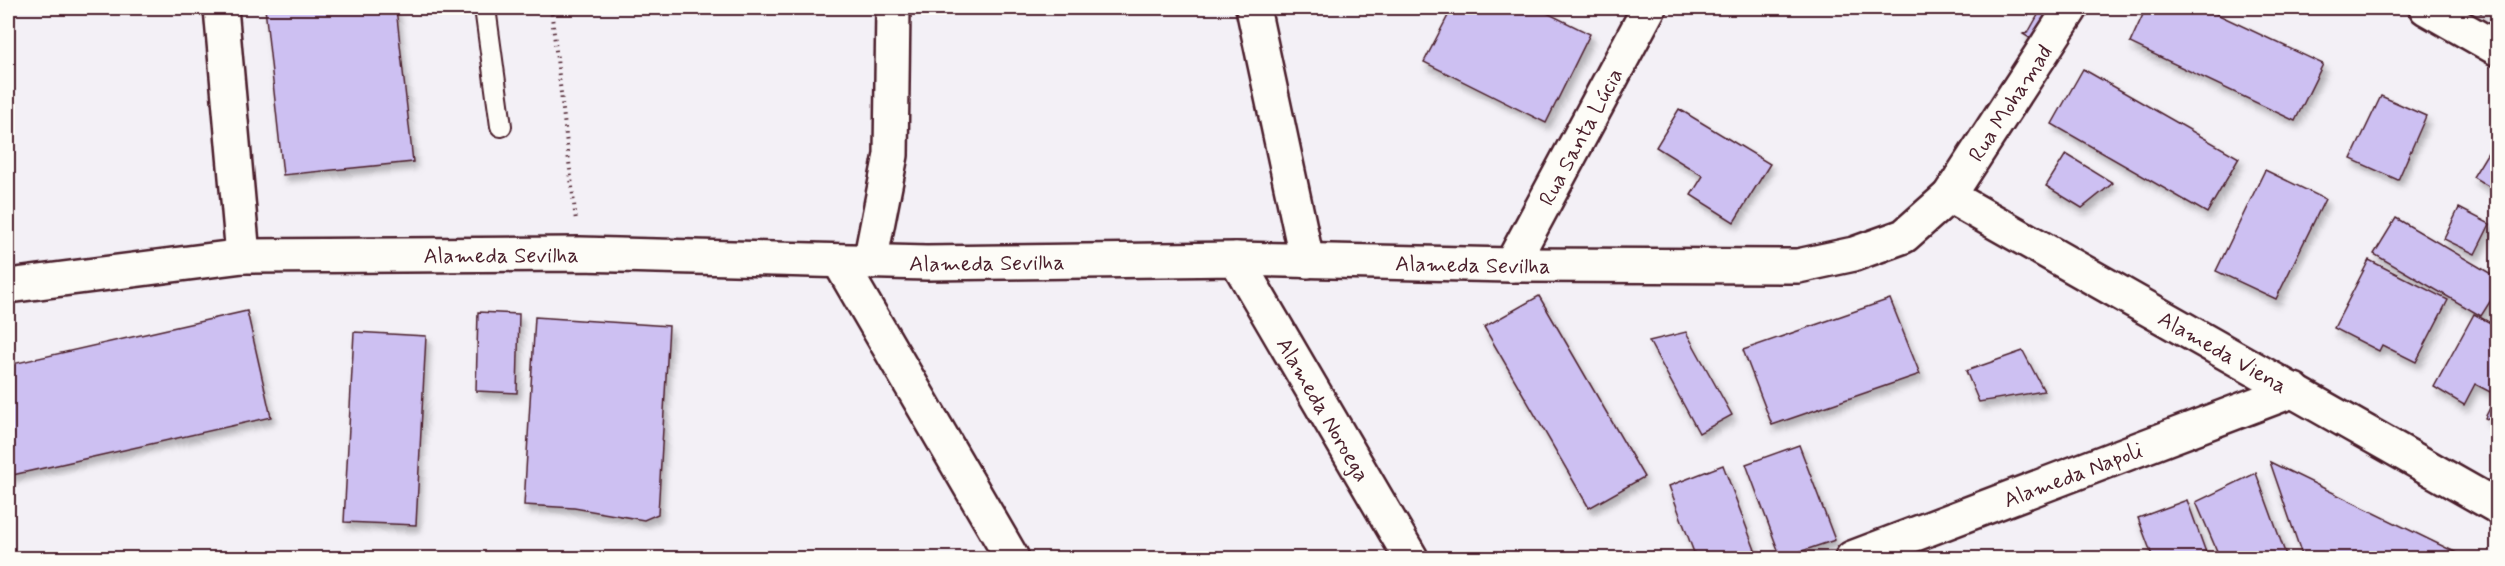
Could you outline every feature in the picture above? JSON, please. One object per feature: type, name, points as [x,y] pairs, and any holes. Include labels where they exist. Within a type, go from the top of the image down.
[{"type":"street","points":[[221,8],[243,256]]},
{"type":"street","points":[[893,8],[891,155],[855,261],[1012,558]]},
{"type":"street","points":[[1253,8],[1307,261]]},
{"type":"street","name":"Rua Santa Lúcia","points":[[1511,265],[1649,8]]},
{"type":"street","name":"Rua Mohamad","points":[[1949,196],[2071,8]]},
{"type":"street","points":[[2426,8],[2498,49]]},
{"type":"street","name":"Alameda Sevilha","points":[[8,286],[243,256],[579,254],[855,261],[1236,259],[1511,265],[1798,266],[1854,254],[1904,236],[1949,196]]},
{"type":"street","name":"Alameda Viena","points":[[1949,196],[2498,507]]},
{"type":"street","name":"Alameda Noroega","points":[[1236,259],[1411,558]]},
{"type":"street","name":"Alameda Napoli","points":[[1852,558],[2294,390]]},
{"type":"lane","points":[[485,8],[501,126]]},
{"type":"path","points":[[551,8],[579,254]]},
{"type":"building","points":[[265,8],[396,8],[413,162],[283,175]]},
{"type":"building","points":[[1452,8],[1537,8],[1590,34],[1546,123],[1424,62]]},
{"type":"building","points":[[2042,8],[2058,8],[2038,43],[2023,34],[2029,31]]},
{"type":"building","points":[[2146,8],[2204,8],[2323,64],[2295,121],[2130,43]]},
{"type":"building","points":[[2474,8],[2486,8],[2481,13]]},
{"type":"building","points":[[2083,69],[2239,158],[2207,213],[2052,124]]},
{"type":"building","points":[[2381,96],[2426,116],[2398,180],[2351,159]]},
{"type":"building","points":[[1679,109],[1770,164],[1734,222],[1691,195],[1703,176],[1656,147]]},
{"type":"building","points":[[2498,136],[2498,192],[2473,177]]},
{"type":"building","points":[[2066,154],[2113,183],[2082,208],[2046,186]]},
{"type":"building","points":[[2265,170],[2325,199],[2276,299],[2216,271]]},
{"type":"building","points":[[2459,208],[2490,224],[2475,254],[2444,239]]},
{"type":"building","points":[[2396,218],[2498,278],[2498,289],[2481,316],[2374,254]]},
{"type":"building","points":[[2369,260],[2448,300],[2416,362],[2382,345],[2379,351],[2334,328]]},
{"type":"building","points":[[1539,296],[1644,477],[1589,508],[1484,327]]},
{"type":"building","points":[[1890,299],[1920,374],[1772,425],[1743,350]]},
{"type":"building","points":[[247,311],[271,417],[8,476],[8,365]]},
{"type":"building","points":[[478,312],[519,314],[517,393],[476,391]]},
{"type":"building","points":[[2474,314],[2498,327],[2498,387],[2494,394],[2475,384],[2464,405],[2434,387]]},
{"type":"building","points":[[535,317],[669,326],[658,514],[644,520],[574,508],[524,505]]},
{"type":"building","points":[[354,332],[426,336],[416,525],[344,522]]},
{"type":"building","points":[[1686,332],[1732,415],[1699,433],[1649,341]]},
{"type":"building","points":[[2023,351],[2044,391],[1979,402],[1966,371]]},
{"type":"building","points":[[2498,392],[2498,424],[2485,418]]},
{"type":"building","points":[[1799,445],[1835,540],[1781,558],[1746,464]]},
{"type":"building","points":[[2270,462],[2467,558],[2303,558]]},
{"type":"building","points":[[1723,465],[1758,558],[1696,558],[1669,486]]},
{"type":"building","points":[[2256,473],[2287,558],[2220,558],[2196,502]]},
{"type":"building","points":[[2187,500],[2208,558],[2153,558],[2138,518]]}]
